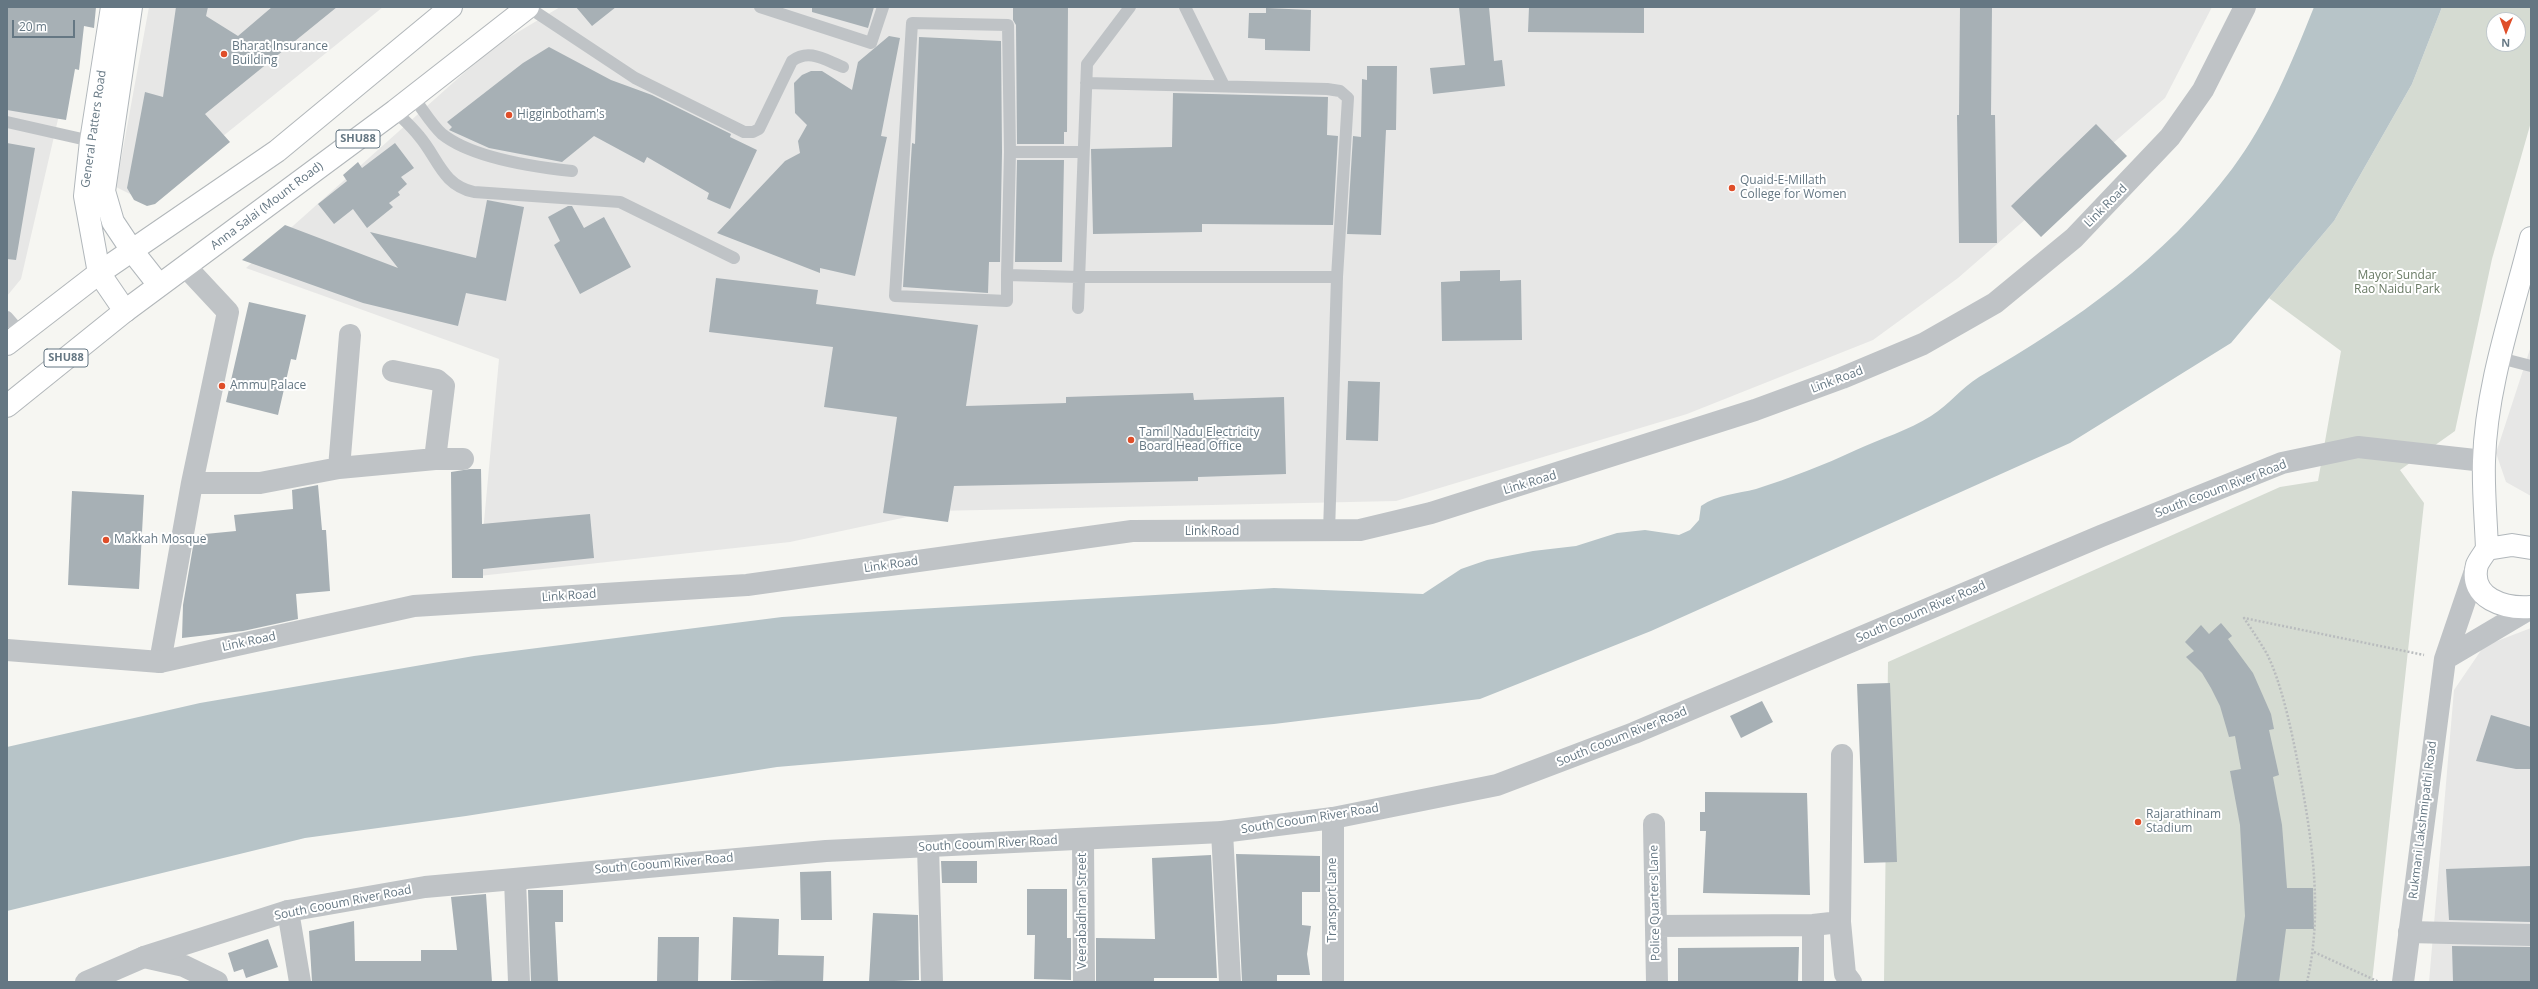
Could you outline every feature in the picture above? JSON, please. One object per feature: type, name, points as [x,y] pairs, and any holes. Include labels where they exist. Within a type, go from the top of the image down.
[{"type":"main road","name":"General Patters Road","points":[[99,273],[85,196],[91,141],[112,7]]},
{"type":"main road","name":"General Patters Road","points":[[131,7],[104,191],[113,222],[133,252],[159,285]]},
{"type":"main road","points":[[14,339],[99,273],[133,252],[278,151],[451,7]]},
{"type":"main road","name":"Anna Salai (Mount Road)","points":[[7,406],[159,285],[186,267],[395,111],[528,7]]},
{"type":"main road","name":"Rukmani Lakshmipathi Road","points":[[2482,557],[2484,461],[2500,358],[2527,268],[2531,238]]},
{"type":"main road","points":[[99,273],[126,311]]},
{"type":"main road","points":[[2531,548],[2512,545],[2482,557],[2477,582],[2482,592],[2504,607],[2531,608]]},
{"type":"street","name":"Link Road","points":[[7,650],[160,662],[414,606],[747,585],[1132,531],[1329,532],[1360,530],[1430,513],[1748,412],[1886,361],[1958,326],[1995,303],[2053,257],[2152,159],[2188,115],[2203,90],[2245,7]]},
{"type":"street","points":[[160,662],[192,483],[228,312],[186,267]]},
{"type":"street","points":[[339,468],[350,335]]},
{"type":"street","points":[[393,371],[437,380],[444,386],[435,459]]},
{"type":"street","name":"South Cooum River Road","points":[[86,982],[144,957],[288,911],[425,886],[515,880],[581,871],[818,852],[1222,832],[1333,818],[1497,785],[1634,733],[2101,536],[2282,463],[2358,447],[2484,461]]},
{"type":"street","points":[[192,483],[260,483],[339,468],[435,459],[464,459]]},
{"type":"street","name":"Rukmani Lakshmipathi Road","points":[[2403,982],[2445,659],[2482,557]]},
{"type":"street","points":[[2445,659],[2531,608]]},
{"type":"street","points":[[1842,755],[1840,922],[1845,974],[1851,982]]},
{"type":"street","name":"Transport Lane","points":[[1333,818],[1333,982]]},
{"type":"street","name":"Police Quarters Lane","points":[[1654,824],[1657,982]]},
{"type":"street","points":[[1222,832],[1230,982]]},
{"type":"street","name":"Veerabadhran Street","points":[[1083,840],[1084,982]]},
{"type":"street","points":[[928,847],[932,982]]},
{"type":"street","points":[[515,880],[519,982]]},
{"type":"street","points":[[288,911],[300,982]]},
{"type":"street","points":[[1656,926],[1813,925],[1840,922]]},
{"type":"street","points":[[1813,925],[1813,982]]},
{"type":"street","points":[[2409,932],[2531,935]]},
{"type":"street","points":[[144,957],[184,966],[217,982]]},
{"type":"lane","points":[[528,7],[635,78],[744,132],[753,132],[760,129],[792,61],[798,56],[809,54],[843,67]]},
{"type":"lane","points":[[760,7],[871,44],[883,7]]},
{"type":"lane","points":[[1078,308],[1087,64],[1130,7]]},
{"type":"lane","points":[[1185,7],[1224,86]]},
{"type":"lane","points":[[912,23],[1008,25],[1010,152],[1007,301],[895,296],[912,23]]},
{"type":"lane","points":[[1086,83],[1327,88],[1340,91],[1348,98],[1337,277],[1329,532]]},
{"type":"lane","points":[[413,97],[442,133],[462,144],[493,157],[537,167],[572,171]]},
{"type":"lane","points":[[395,111],[420,136],[447,178],[460,189],[474,192],[620,202],[734,258]]},
{"type":"lane","points":[[7,122],[91,141]]},
{"type":"lane","points":[[1010,152],[1083,152]]},
{"type":"lane","points":[[1007,275],[1079,277],[1337,277]]},
{"type":"lane","points":[[7,317],[14,339]]},
{"type":"lane","points":[[2500,358],[2531,366]]},
{"type":"path","points":[[2307,982],[2314,952],[2316,908],[2311,834],[2290,721],[2268,655],[2244,618],[2445,659]]},
{"type":"path","points":[[2314,952],[2379,982]]},
{"type":"shaded area","points":[[7,7],[84,7],[21,279],[7,296]]},
{"type":"shaded area","points":[[149,7],[383,7],[150,195],[132,195],[116,187]]},
{"type":"shaded area","points":[[560,7],[2212,7],[2165,98],[1958,278],[1873,340],[1687,414],[1396,501],[935,511],[790,542],[479,576],[499,359],[246,268],[493,47]]},
{"type":"shaded area","points":[[2314,7],[2442,7],[2412,84],[2334,221],[2231,343],[2070,443],[1651,631],[1480,699],[1274,724],[777,767],[466,816],[305,838],[7,911],[7,747],[200,703],[474,656],[782,617],[1274,588],[1423,594],[1461,569],[1487,560],[1533,551],[1576,546],[1617,533],[1645,530],[1679,535],[1690,530],[1699,520],[1701,506],[1707,502],[1721,497],[1756,489],[1794,476],[1904,430],[1931,416],[1944,407],[1973,381],[2050,333],[2116,286],[2177,232],[2205,202],[2245,151],[2278,91]]},
{"type":"shaded area","points":[[2531,346],[2531,496],[2506,482],[2496,453]]},
{"type":"shaded area","points":[[2531,628],[2531,982],[2429,982],[2454,690],[2484,646]]},
{"type":"green space","name":"Rajarathinam Stadium","points":[[2442,7],[2531,7],[2531,122],[2492,259],[2455,431],[2400,470],[2424,503],[2372,982],[1884,982],[1888,662],[2280,487],[2318,481],[2341,351],[2269,298],[2334,221],[2412,84]]},
{"type":"building","points":[[7,7],[96,7],[94,28],[84,26],[79,70],[75,69],[66,120],[7,110]]},
{"type":"building","points":[[176,7],[208,7],[206,16],[238,36],[272,7],[337,7],[205,114],[230,142],[155,204],[147,206],[134,200],[127,188],[145,92],[163,97]]},
{"type":"building","points":[[576,7],[616,7],[592,26]]},
{"type":"building","points":[[812,7],[874,7],[868,28],[812,12]]},
{"type":"building","points":[[1013,7],[1068,7],[1067,132],[1064,132],[1064,144],[1017,144],[1016,25],[1013,20]]},
{"type":"building","points":[[1459,7],[1489,7],[1494,61],[1502,60],[1505,86],[1433,94],[1430,68],[1465,65]]},
{"type":"building","points":[[1529,7],[1644,7],[1644,33],[1528,32]]},
{"type":"building","points":[[1960,7],[1992,7],[1991,115],[1995,115],[1997,243],[1959,243],[1957,115],[1959,115]]},
{"type":"building","points":[[1266,8],[1311,10],[1310,51],[1265,50],[1265,39],[1248,38],[1249,13],[1266,13]]},
{"type":"building","points":[[889,36],[900,38],[881,136],[887,137],[855,276],[820,268],[820,273],[717,233],[785,161],[800,153],[798,141],[807,125],[795,113],[794,83],[802,75],[811,71],[822,71],[852,90],[858,62]]},
{"type":"building","points":[[919,37],[1001,41],[1002,152],[1000,262],[989,262],[988,293],[903,287],[912,143],[915,144]]},
{"type":"building","points":[[549,47],[611,80],[652,95],[731,134],[730,137],[757,150],[730,209],[707,199],[709,193],[647,157],[644,163],[594,136],[562,162],[489,148],[449,130],[452,127],[447,122],[523,63]]},
{"type":"building","points":[[1367,66],[1397,66],[1396,130],[1386,130],[1381,235],[1347,234],[1353,136],[1361,137],[1362,79],[1367,80]]},
{"type":"building","points":[[1173,93],[1328,97],[1327,135],[1338,136],[1333,225],[1202,224],[1202,232],[1093,234],[1091,149],[1172,147]]},
{"type":"building","points":[[2096,124],[2127,156],[2041,237],[2011,206]]},
{"type":"building","points":[[7,143],[35,148],[16,260],[7,259]]},
{"type":"building","points":[[395,143],[414,168],[401,177],[407,184],[398,192],[400,195],[389,203],[393,207],[367,228],[353,209],[334,224],[318,204],[347,181],[343,175],[358,162],[362,168]]},
{"type":"building","points":[[1017,160],[1064,160],[1062,262],[1015,262]]},
{"type":"building","points":[[487,200],[524,207],[506,301],[466,293],[458,326],[363,303],[242,260],[285,225],[398,268],[370,232],[476,258]]},
{"type":"building","points":[[568,206],[572,206],[584,228],[604,217],[631,267],[580,294],[554,245],[560,241],[548,217]]},
{"type":"building","points":[[1500,270],[1500,281],[1521,280],[1522,340],[1442,341],[1441,282],[1460,281],[1460,271]]},
{"type":"building","points":[[716,278],[818,290],[816,304],[978,325],[966,406],[1066,403],[1066,397],[1193,393],[1194,400],[1284,397],[1286,474],[1198,477],[1198,481],[954,486],[948,522],[883,513],[897,417],[824,407],[833,347],[709,332]]},
{"type":"building","points":[[249,302],[306,315],[296,360],[291,359],[278,415],[226,402]]},
{"type":"building","points":[[1348,381],[1380,382],[1378,441],[1346,440]]},
{"type":"building","points":[[481,469],[482,524],[590,514],[594,558],[483,569],[483,578],[452,578],[451,472]]},
{"type":"building","points":[[318,485],[322,530],[326,530],[330,591],[296,594],[298,619],[243,631],[182,638],[183,605],[195,535],[236,531],[234,515],[293,509],[292,490]]},
{"type":"building","name":"Makkah Mosque","points":[[72,491],[144,495],[139,589],[68,585]]},
{"type":"building","points":[[2221,623],[2232,636],[2228,639],[2253,673],[2271,714],[2274,729],[2269,730],[2279,775],[2273,777],[2282,825],[2287,888],[2313,888],[2314,929],[2286,929],[2279,982],[2236,982],[2245,916],[2240,825],[2230,771],[2241,769],[2235,736],[2229,737],[2220,706],[2211,688],[2202,673],[2186,657],[2194,651],[2185,642],[2201,625],[2209,634]]},
{"type":"building","points":[[1890,683],[1897,862],[1864,863],[1857,684]]},
{"type":"building","points":[[1762,701],[1773,722],[1741,738],[1730,716]]},
{"type":"building","points":[[2491,715],[2531,727],[2531,769],[2516,769],[2476,761]]},
{"type":"building","points":[[1705,792],[1807,793],[1810,895],[1703,893],[1706,831],[1700,831],[1700,812],[1705,812]]},
{"type":"building","points":[[1236,854],[1320,856],[1320,892],[1302,892],[1302,925],[1311,926],[1307,954],[1310,975],[1277,975],[1277,982],[1242,982]]},
{"type":"building","points":[[1211,855],[1217,978],[1154,978],[1154,982],[1096,982],[1096,938],[1155,939],[1152,858]]},
{"type":"building","points":[[941,861],[977,861],[977,883],[942,883]]},
{"type":"building","points":[[2531,866],[2531,922],[2449,920],[2446,869]]},
{"type":"building","points":[[831,871],[832,920],[801,920],[800,872]]},
{"type":"building","points":[[1027,889],[1067,889],[1067,938],[1071,938],[1071,980],[1034,979],[1035,935],[1027,935]]},
{"type":"building","points":[[528,890],[563,890],[563,922],[555,922],[558,982],[531,982]]},
{"type":"building","points":[[486,894],[492,982],[312,982],[309,931],[354,921],[355,961],[421,961],[421,950],[457,950],[451,897]]},
{"type":"building","points":[[873,913],[918,915],[919,980],[869,982]]},
{"type":"building","points":[[733,917],[779,919],[778,955],[824,956],[823,982],[731,980]]},
{"type":"building","points":[[658,937],[699,937],[698,982],[657,982]]},
{"type":"building","points":[[268,939],[278,967],[246,978],[243,969],[234,972],[228,953]]},
{"type":"building","points":[[2452,946],[2531,947],[2531,982],[2453,982]]},
{"type":"building","points":[[1799,947],[1798,982],[1678,982],[1678,948]]},
{"type":"place","name":"Bharat Insurance Building","points":[[224,54]]},
{"type":"place","name":"Higginbotham's","points":[[509,115]]},
{"type":"place","name":"Quaid-E-Millath College for Women","points":[[1732,188]]},
{"type":"place","name":"Ammu Palace","points":[[222,386]]},
{"type":"place","name":"Tamil Nadu Electricity Board Head Office","points":[[1131,440]]},
{"type":"place","name":"Makkah Mosque","points":[[106,540]]},
{"type":"place","name":"Rajarathinam Stadium","points":[[2138,822]]},
{"type":"park label","name":"Mayor Sundar Rao Naidu Park","points":[[2397,283]]}]
